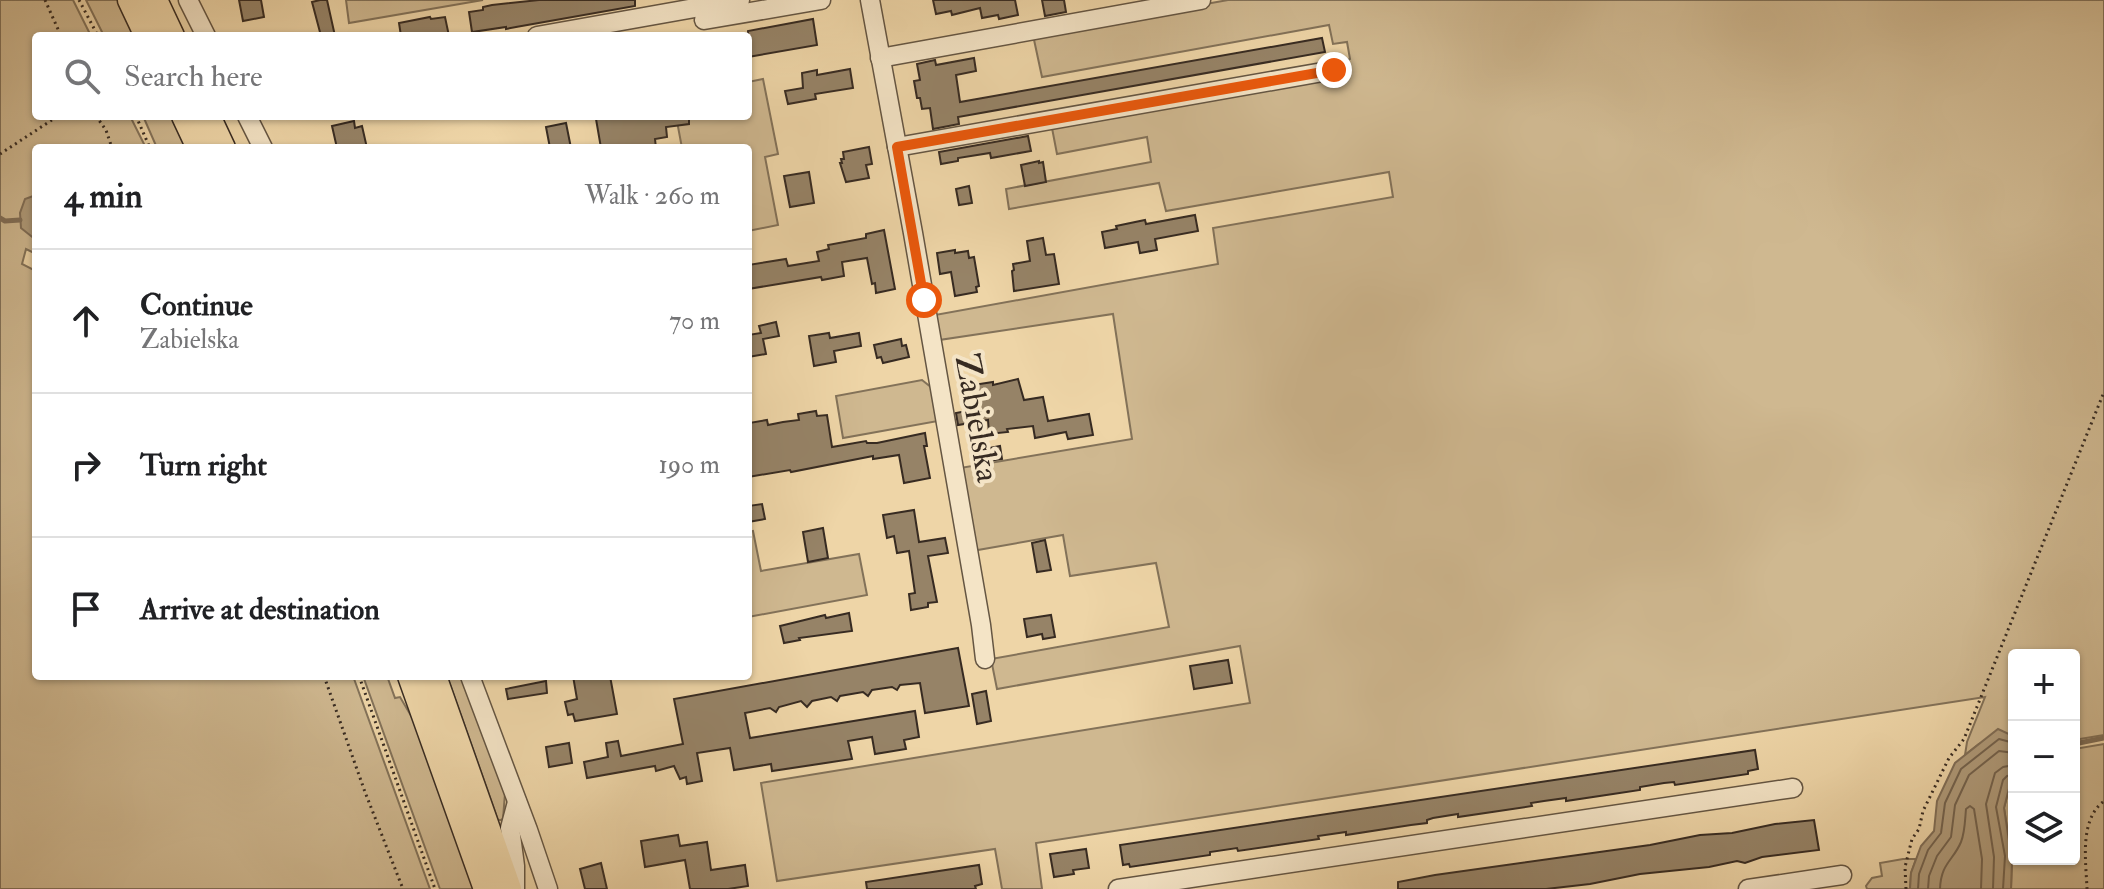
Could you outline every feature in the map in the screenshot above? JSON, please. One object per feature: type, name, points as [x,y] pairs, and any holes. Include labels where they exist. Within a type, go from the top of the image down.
[{"type":"main road","points":[[130,0],[145,32]]},
{"type":"main road","points":[[155,0],[170,32]]},
{"type":"main road","points":[[186,120],[197,144]]},
{"type":"main road","points":[[210,120],[221,144]]},
{"type":"main road","points":[[411,680],[486,889]]},
{"type":"main road","points":[[435,680],[512,889]]},
{"type":"street","points":[[188,0],[204,32]]},
{"type":"street","points":[[560,32],[740,0]]},
{"type":"street","points":[[704,20],[821,0]]},
{"type":"street","name":"Zabielska","points":[[870,0],[985,659]]},
{"type":"street","points":[[880,58],[1201,0]]},
{"type":"street","points":[[897,147],[1334,70]]},
{"type":"street","points":[[249,120],[261,144]]},
{"type":"street","points":[[471,680],[548,889]]},
{"type":"street","points":[[1118,889],[1793,788]]},
{"type":"street","points":[[512,889],[515,866],[510,828],[517,802]]},
{"type":"street","points":[[1748,889],[1842,875]]},
{"type":"path","points":[[45,0],[59,32]]},
{"type":"path","points":[[79,0],[96,32]]},
{"type":"path","points":[[0,154],[52,120]]},
{"type":"path","points":[[99,120],[111,144]]},
{"type":"path","points":[[138,120],[148,144]]},
{"type":"path","points":[[1906,889],[1905,867],[1923,811],[1949,758],[1964,739],[2104,392]]},
{"type":"path","points":[[325,680],[403,889]]},
{"type":"path","points":[[360,680],[435,889]]},
{"type":"path","points":[[2087,889],[2085,841],[2094,808],[2104,801]]},
{"type":"shaded area","points":[[0,0],[73,0],[89,32],[32,32],[32,120],[132,120],[144,144],[32,144],[32,252],[26,249],[22,264],[32,269],[32,680],[354,680],[430,889],[0,889]]},
{"type":"shaded area","points":[[86,0],[119,0],[135,32],[102,32]]},
{"type":"shaded area","points":[[346,0],[483,0],[349,23]]},
{"type":"shaded area","points":[[1228,0],[2104,0],[2104,735],[2080,739],[2080,649],[2008,649],[2008,736],[1979,744],[1965,755],[1985,697],[1036,843],[1042,889],[1002,889],[995,849],[777,881],[761,783],[1250,703],[1240,646],[997,689],[991,659],[1169,627],[1156,563],[1070,576],[1063,535],[972,551],[960,468],[1132,439],[1113,314],[939,340],[935,315],[1218,264],[1213,228],[1393,197],[1389,172],[1166,211],[1159,183],[1009,209],[1006,189],[1151,162],[1147,137],[1057,154],[1052,128],[1349,75],[1347,42],[1333,44],[1329,25],[1042,77],[1033,35]]},
{"type":"shaded area","points":[[763,79],[778,154],[765,157],[778,225],[752,230],[752,144],[681,144],[677,120],[752,120],[752,81]]},
{"type":"shaded area","points":[[145,120],[175,120],[185,144],[155,144]]},
{"type":"shaded area","points":[[922,380],[932,388],[938,421],[843,438],[836,396]]},
{"type":"shaded area","points":[[752,531],[761,571],[859,554],[867,595],[752,616]]},
{"type":"shaded area","points":[[364,680],[388,680],[395,698],[400,697],[420,731],[476,889],[440,889]]},
{"type":"shaded area","points":[[448,680],[463,680],[505,793],[503,819],[498,820]]},
{"type":"shaded area","points":[[2104,744],[2104,889],[2011,889],[2012,865],[2080,865],[2080,748]]},
{"type":"shaded area","points":[[2008,792],[2008,834],[2004,808]]},
{"type":"shaded area","points":[[1916,859],[1910,889],[1867,889],[1872,878],[1882,876],[1880,863]]},
{"type":"water","points":[[32,196],[32,237],[21,228],[20,213],[25,199]]},
{"type":"water","points":[[1998,729],[2008,734],[2008,792],[2004,808],[2008,865],[2012,865],[2011,889],[1910,889],[1911,873],[1921,846],[1934,831],[1937,801],[1955,763]]},
{"type":"building","points":[[239,0],[261,0],[264,17],[243,21]]},
{"type":"building","points":[[327,0],[334,32],[320,32],[312,2]]},
{"type":"building","points":[[539,0],[635,0],[635,6],[472,32],[469,12],[492,5]]},
{"type":"building","points":[[933,0],[1015,0],[1018,15],[999,19],[998,15],[982,18],[980,8],[952,15],[951,11],[936,14]]},
{"type":"building","points":[[1042,0],[1064,0],[1066,12],[1045,16]]},
{"type":"building","points":[[445,17],[448,32],[400,32],[399,23]]},
{"type":"building","points":[[813,19],[817,45],[752,56],[752,32],[748,31]]},
{"type":"building","points":[[1322,38],[1325,52],[958,117],[959,124],[933,129],[930,108],[922,109],[914,81],[920,80],[917,64],[935,60],[936,65],[974,58],[976,71],[956,75],[960,102]]},
{"type":"building","points":[[850,69],[853,88],[815,94],[816,99],[788,104],[785,91],[803,88],[802,73],[817,70],[817,75]]},
{"type":"building","points":[[596,120],[689,120],[689,124],[666,127],[667,137],[655,139],[656,144],[600,144]]},
{"type":"building","points":[[354,121],[355,128],[362,126],[366,144],[336,144],[332,126]]},
{"type":"building","points":[[566,123],[570,144],[549,144],[546,127]]},
{"type":"building","points":[[1028,136],[1031,151],[991,158],[990,153],[941,164],[939,152]]},
{"type":"building","points":[[869,147],[872,164],[866,165],[869,178],[846,182],[840,163],[844,159],[843,152]]},
{"type":"building","points":[[1043,162],[1046,182],[1025,186],[1021,165]]},
{"type":"building","points":[[809,172],[814,203],[790,207],[784,176]]},
{"type":"building","points":[[969,186],[972,203],[959,205],[956,189]]},
{"type":"building","points":[[1195,215],[1198,231],[1155,239],[1157,250],[1140,253],[1138,242],[1105,248],[1102,232],[1117,229],[1116,226]]},
{"type":"building","points":[[884,230],[895,289],[876,293],[867,258],[842,262],[844,276],[752,288],[752,264],[786,259],[788,266],[819,261],[817,252],[829,249],[828,245],[866,238],[866,234]]},
{"type":"building","points":[[1043,238],[1046,255],[1054,254],[1059,284],[1014,291],[1013,264],[1030,261],[1027,241]]},
{"type":"building","points":[[955,250],[955,253],[968,251],[969,258],[974,257],[979,286],[976,287],[977,292],[955,296],[951,272],[940,274],[937,253]]},
{"type":"building","points":[[776,322],[779,336],[763,339],[766,354],[752,356],[752,334],[761,333],[759,326]]},
{"type":"building","points":[[829,333],[830,338],[859,333],[861,346],[834,351],[836,362],[814,366],[809,336]]},
{"type":"building","points":[[901,339],[909,357],[883,363],[881,357],[877,358],[874,345]]},
{"type":"building","points":[[1018,379],[1024,400],[1043,397],[1048,421],[1089,414],[1093,435],[1068,439],[1066,432],[1035,438],[1033,426],[989,434],[988,420],[958,425],[956,413],[977,409],[973,385],[993,382],[993,385]]},
{"type":"building","points":[[816,411],[817,416],[827,415],[832,447],[866,441],[877,443],[925,433],[927,446],[924,446],[930,478],[904,483],[899,455],[873,459],[873,456],[752,476],[752,422],[767,420],[768,425],[799,420],[798,414]]},
{"type":"building","points":[[1000,446],[1002,459],[981,462],[979,450]]},
{"type":"building","points":[[762,504],[765,519],[752,521],[752,505]]},
{"type":"building","points":[[914,510],[919,542],[945,538],[948,553],[928,556],[937,602],[911,610],[909,594],[915,593],[909,551],[897,553],[894,536],[887,538],[883,515]]},
{"type":"building","points":[[823,528],[828,558],[808,562],[803,532]]},
{"type":"building","points":[[1045,540],[1051,570],[1037,572],[1032,543]]},
{"type":"building","points":[[849,613],[852,631],[784,643],[780,626],[825,615],[826,618]]},
{"type":"building","points":[[1051,615],[1055,637],[1043,639],[1042,634],[1027,637],[1024,619]]},
{"type":"building","points":[[958,648],[969,706],[925,713],[920,683],[900,685],[897,690],[892,687],[872,690],[868,696],[863,692],[840,696],[837,701],[831,697],[812,701],[807,707],[801,701],[779,707],[776,712],[770,708],[745,713],[750,738],[915,711],[919,737],[904,740],[906,749],[875,754],[872,737],[848,741],[852,759],[772,771],[771,764],[734,770],[730,748],[697,753],[702,781],[687,784],[686,777],[680,779],[674,766],[656,771],[655,766],[587,778],[584,762],[608,757],[606,743],[618,741],[621,756],[683,744],[674,699]]},
{"type":"building","points":[[1228,660],[1232,683],[1194,689],[1190,666]]},
{"type":"building","points":[[574,680],[611,680],[617,714],[575,721],[573,714],[568,715],[565,702],[577,699]]},
{"type":"building","points":[[546,681],[547,693],[508,699],[506,689]]},
{"type":"building","points":[[986,691],[991,721],[977,724],[972,694]]},
{"type":"building","points":[[569,743],[572,763],[549,767],[546,747]]},
{"type":"building","points":[[1755,750],[1758,769],[1748,771],[1748,774],[1675,785],[1674,782],[1664,783],[1640,787],[1640,790],[1433,818],[1427,823],[1318,836],[1319,839],[1238,851],[1237,848],[1210,852],[1210,855],[1130,867],[1129,864],[1123,865],[1120,845]]},
{"type":"building","points":[[1814,820],[1819,850],[1762,857],[1745,863],[1737,861],[1546,889],[1398,889],[1398,882],[1435,875]]},
{"type":"building","points":[[678,835],[680,846],[707,842],[711,870],[745,865],[748,886],[690,889],[685,860],[645,867],[641,841]]},
{"type":"building","points":[[1086,849],[1089,868],[1054,877],[1050,854]]},
{"type":"building","points":[[601,863],[607,889],[585,889],[580,869]]},
{"type":"building","points":[[979,865],[982,884],[975,886],[976,889],[867,889],[866,882]]},
{"type":"waterway","points":[[0,218],[5,221],[20,220]]},
{"type":"waterway","points":[[2080,743],[2104,738]]},
{"type":"route","points":[[924,300],[897,147],[1334,70]]}]
